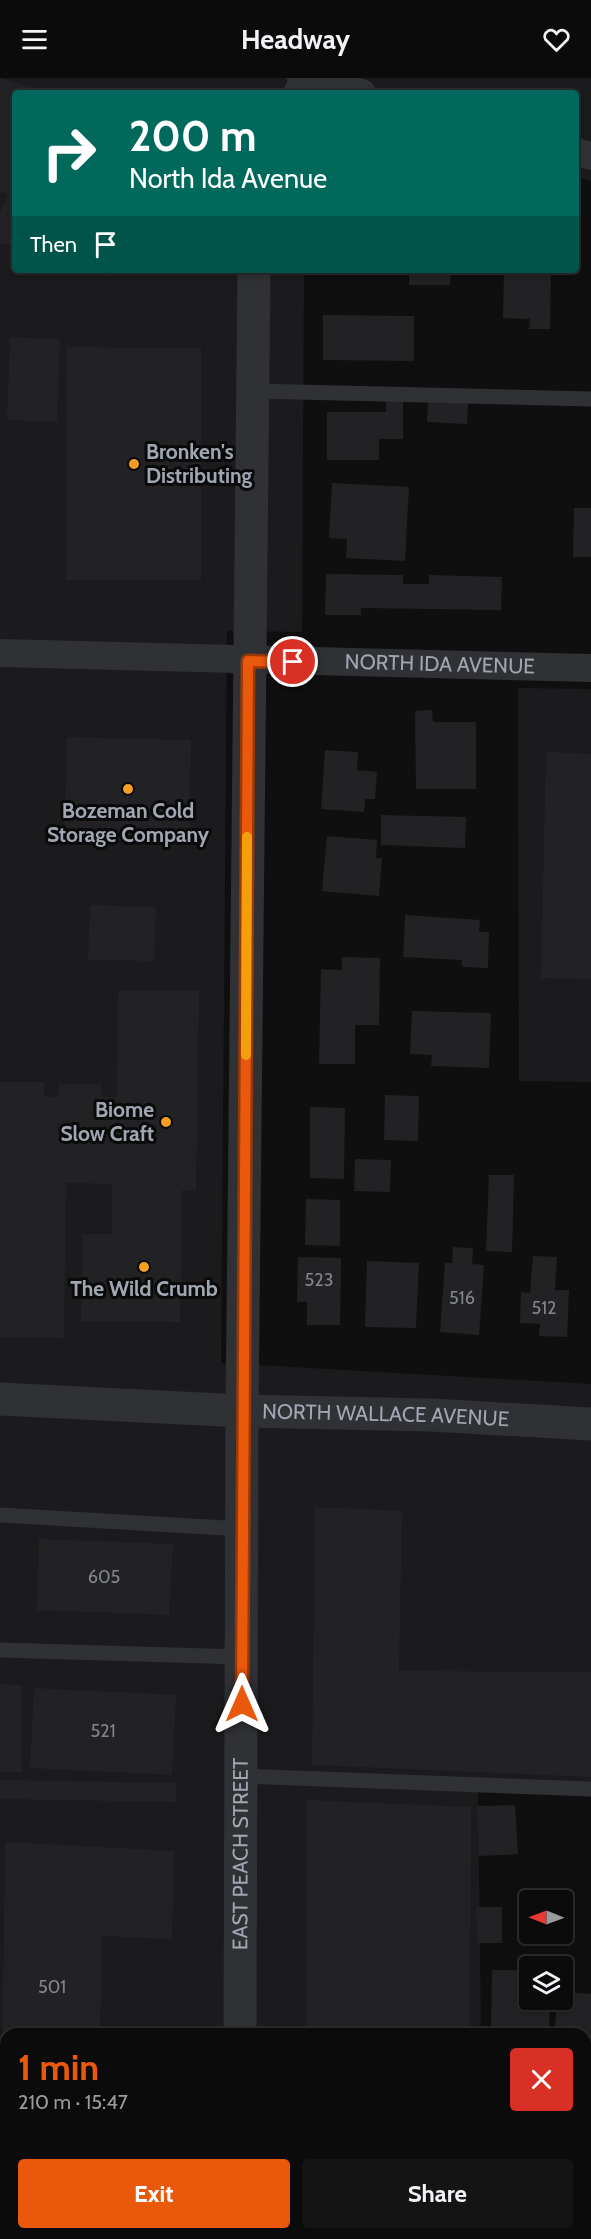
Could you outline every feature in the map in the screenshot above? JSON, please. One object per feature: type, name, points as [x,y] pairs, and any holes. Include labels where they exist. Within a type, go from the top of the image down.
[{"type":"street","points":[[307,82],[347,90]]},
{"type":"street","name":"EAST PEACH STREET","points":[[240,2028],[242,1411],[248,661],[254,391],[254,273]]},
{"type":"street","name":"NORTH IDA AVENUE","points":[[0,653],[591,668]]},
{"type":"street","name":"NORTH WALLACE AVENUE","points":[[0,1399],[242,1411],[431,1415],[591,1424]]},
{"type":"lane","points":[[254,391],[591,399]]},
{"type":"lane","points":[[0,1515],[243,1529]]},
{"type":"lane","points":[[0,1650],[242,1657]]},
{"type":"lane","points":[[242,1776],[591,1789]]},
{"type":"shaded area","points":[[0,78],[591,78],[591,181],[579,178],[579,90],[12,90],[12,273],[304,273],[302,632],[227,631],[221,1363],[591,1384],[591,1797],[478,1784],[481,2028],[0,2028]]},
{"type":"shaded area","points":[[518,688],[591,689],[591,1082],[519,1081]]},
{"type":"building","points":[[0,78],[41,90],[12,90],[12,246],[0,243],[0,213],[7,194],[0,192]]},
{"type":"building","points":[[97,273],[109,273],[108,277]]},
{"type":"building","points":[[409,273],[451,273],[450,285],[409,285]]},
{"type":"building","points":[[504,273],[551,273],[550,329],[529,329],[530,319],[503,318]]},
{"type":"building","points":[[323,315],[414,316],[414,361],[323,360]]},
{"type":"building","points":[[10,337],[60,339],[57,422],[7,420]]},
{"type":"building","name":"Bronken's Distributing","points":[[67,347],[201,348],[201,580],[66,580]]},
{"type":"building","points":[[386,397],[403,398],[403,439],[379,439],[379,460],[327,460],[327,412],[386,412]]},
{"type":"building","points":[[428,400],[468,402],[467,424],[427,422]]},
{"type":"building","points":[[332,483],[409,487],[405,561],[346,558],[347,539],[329,538]]},
{"type":"building","points":[[574,508],[591,508],[591,557],[573,557]]},
{"type":"building","points":[[326,574],[403,575],[403,584],[429,584],[429,575],[502,577],[501,610],[361,608],[361,615],[325,615]]},
{"type":"building","points":[[432,710],[433,722],[476,722],[476,789],[416,789],[415,711]]},
{"type":"building","name":"Bozeman Cold Storage Company","points":[[67,737],[191,740],[189,841],[64,839]]},
{"type":"building","points":[[325,750],[358,752],[357,770],[377,772],[375,799],[365,799],[364,812],[321,809]]},
{"type":"building","points":[[546,752],[591,754],[591,979],[541,978]]},
{"type":"building","points":[[381,815],[466,817],[465,848],[381,845]]},
{"type":"building","points":[[327,836],[377,840],[376,858],[382,858],[379,896],[322,891]]},
{"type":"building","points":[[90,905],[156,907],[154,961],[88,960]]},
{"type":"building","points":[[405,915],[480,920],[479,932],[489,932],[488,968],[462,967],[462,960],[403,957]]},
{"type":"building","points":[[342,957],[380,958],[379,1025],[355,1025],[355,1064],[319,1064],[321,969],[342,970]]},
{"type":"building","points":[[118,990],[199,991],[196,1191],[182,1190],[180,1322],[81,1321],[82,1234],[112,1234],[112,1184],[66,1183],[64,1338],[0,1337],[0,1082],[44,1082],[44,1097],[59,1097],[59,1084],[101,1084],[101,1097],[117,1097]]},
{"type":"building","points":[[412,1011],[491,1013],[489,1068],[431,1066],[432,1055],[410,1054]]},
{"type":"building","points":[[385,1095],[419,1096],[418,1141],[384,1140]]},
{"type":"building","points":[[310,1107],[345,1108],[344,1179],[310,1178]]},
{"type":"building","points":[[355,1159],[391,1160],[390,1192],[354,1191]]},
{"type":"building","points":[[489,1175],[514,1175],[512,1252],[486,1251]]},
{"type":"building","points":[[306,1199],[340,1200],[340,1246],[305,1245]]},
{"type":"building","points":[[453,1247],[473,1248],[472,1264],[484,1265],[479,1335],[440,1332],[445,1263],[452,1263]]},
{"type":"building","points":[[533,1256],[557,1257],[555,1290],[569,1290],[567,1337],[539,1336],[540,1324],[520,1323],[521,1292],[530,1293]]},
{"type":"building","points":[[298,1257],[341,1258],[340,1325],[307,1325],[307,1302],[297,1302]]},
{"type":"building","points":[[367,1261],[419,1263],[416,1328],[365,1327]]},
{"type":"building","points":[[315,1507],[402,1511],[399,1671],[591,1672],[591,1777],[312,1765]]},
{"type":"building","points":[[39,1539],[173,1544],[169,1615],[37,1610]]},
{"type":"building","points":[[0,1684],[22,1685],[22,1772],[0,1772]]},
{"type":"building","points":[[34,1688],[176,1695],[172,1775],[30,1768]]},
{"type":"building","points":[[0,1780],[176,1783],[176,1802],[0,1799]]},
{"type":"building","points":[[306,1800],[471,1807],[470,2028],[306,2028]]},
{"type":"building","points":[[515,1805],[518,1854],[479,1856],[477,1806]]},
{"type":"building","points":[[5,1842],[174,1851],[172,1939],[102,1936],[100,2028],[3,2028]]},
{"type":"building","points":[[476,1907],[502,1907],[502,1943],[477,1943]]},
{"type":"building","points":[[492,1970],[519,1970],[519,2010],[550,2010],[549,2028],[491,2028]]},
{"type":"building","points":[[573,1993],[591,1994],[591,2028],[555,2026],[556,2010],[573,2010]]},
{"type":"slow traffic","points":[[246,1055],[247,837]]},
{"type":"place","name":"Bronken's Distributing","points":[[134,464]]},
{"type":"place","name":"Bozeman Cold Storage Company","points":[[128,789]]},
{"type":"place","name":"Biome Slow Craft","points":[[166,1122]]},
{"type":"place","name":"The Wild Crumb","points":[[144,1267]]},
{"type":"route","points":[[242,1704],[248,661],[293,662]]}]
